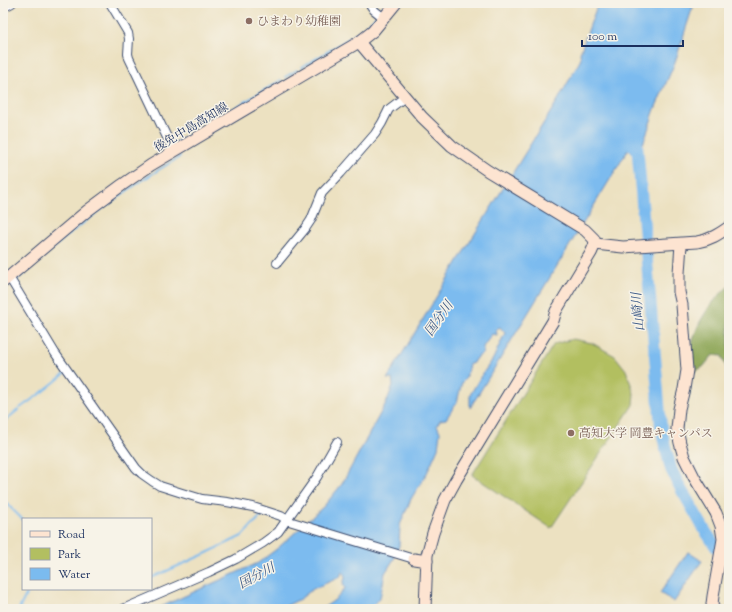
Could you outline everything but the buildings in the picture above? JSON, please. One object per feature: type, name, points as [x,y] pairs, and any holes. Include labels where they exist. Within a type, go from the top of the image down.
[{"type":"street","points":[[3,8],[12,3]]},
{"type":"street","points":[[110,3],[128,33],[129,58],[174,152]]},
{"type":"street","points":[[369,3],[374,10],[384,18]]},
{"type":"street","name":"後免中島高知線","points":[[6,280],[92,207],[151,165],[360,42],[373,31],[396,3]]},
{"type":"street","points":[[360,42],[422,117],[452,146],[488,171],[585,230],[593,240],[623,247],[681,244],[715,237],[729,227]]},
{"type":"street","points":[[277,263],[311,220],[322,193],[375,134],[389,109],[405,97]]},
{"type":"street","points":[[425,609],[428,555],[433,533],[445,500],[553,321],[556,311],[591,253],[593,240]]},
{"type":"street","points":[[681,244],[679,292],[682,304],[687,370],[679,409],[677,429],[684,457],[694,477],[716,513],[721,526],[723,539],[712,596],[712,604],[714,609]]},
{"type":"street","points":[[6,280],[136,468],[154,483],[202,499],[253,507],[281,516],[288,520],[414,560],[427,561]]},
{"type":"street","points":[[123,609],[236,559],[278,532],[288,520],[317,477],[337,442]]},
{"type":"green space","points":[[729,286],[729,375],[722,356],[713,355],[703,367],[694,372],[691,359],[694,336],[702,317],[715,300]]},
{"type":"green space","points":[[573,339],[592,343],[615,356],[626,370],[634,393],[633,405],[551,528],[472,475],[554,344]]},
{"type":"water","name":"国分川","points":[[598,3],[694,3],[675,62],[655,109],[643,144],[632,152],[628,150],[470,408],[470,395],[493,359],[505,333],[500,327],[496,329],[497,335],[492,334],[483,347],[483,353],[475,359],[473,363],[469,364],[466,378],[462,382],[457,402],[446,419],[440,420],[437,425],[440,432],[438,448],[427,473],[411,499],[400,525],[399,546],[394,559],[385,573],[380,598],[369,609],[321,609],[343,592],[345,588],[343,584],[345,574],[342,572],[340,577],[313,589],[300,599],[280,609],[156,609],[258,563],[278,548],[324,506],[342,484],[387,401],[393,385],[392,379],[387,379],[558,100],[581,59],[580,53]]},
{"type":"water","points":[[688,552],[702,561],[674,602],[660,593]]},
{"type":"waterway","points":[[381,10],[387,3]]},
{"type":"waterway","points":[[302,67],[353,36],[366,27],[376,16]]},
{"type":"waterway","points":[[285,77],[297,70]]},
{"type":"waterway","points":[[200,129],[281,80]]},
{"type":"waterway","points":[[175,144],[195,132]]},
{"type":"waterway","name":"山崎川","points":[[636,132],[661,427],[671,469],[681,489],[716,547]]},
{"type":"waterway","points":[[16,283],[15,281],[34,264],[93,215],[180,156]]},
{"type":"waterway","points":[[20,408],[67,372]]},
{"type":"waterway","points":[[3,422],[18,410]]},
{"type":"waterway","points":[[3,500],[22,519]]},
{"type":"waterway","points":[[152,578],[242,536],[261,516],[262,517]]},
{"type":"waterway","name":"山崎川","points":[[725,556],[729,560]]},
{"type":"waterway","points":[[19,609],[28,590]]},
{"type":"place","name":"ひまわり幼稚園","points":[[249,21]]},
{"type":"place","name":"高知大学 岡豊キャンパス","points":[[571,433]]}]
